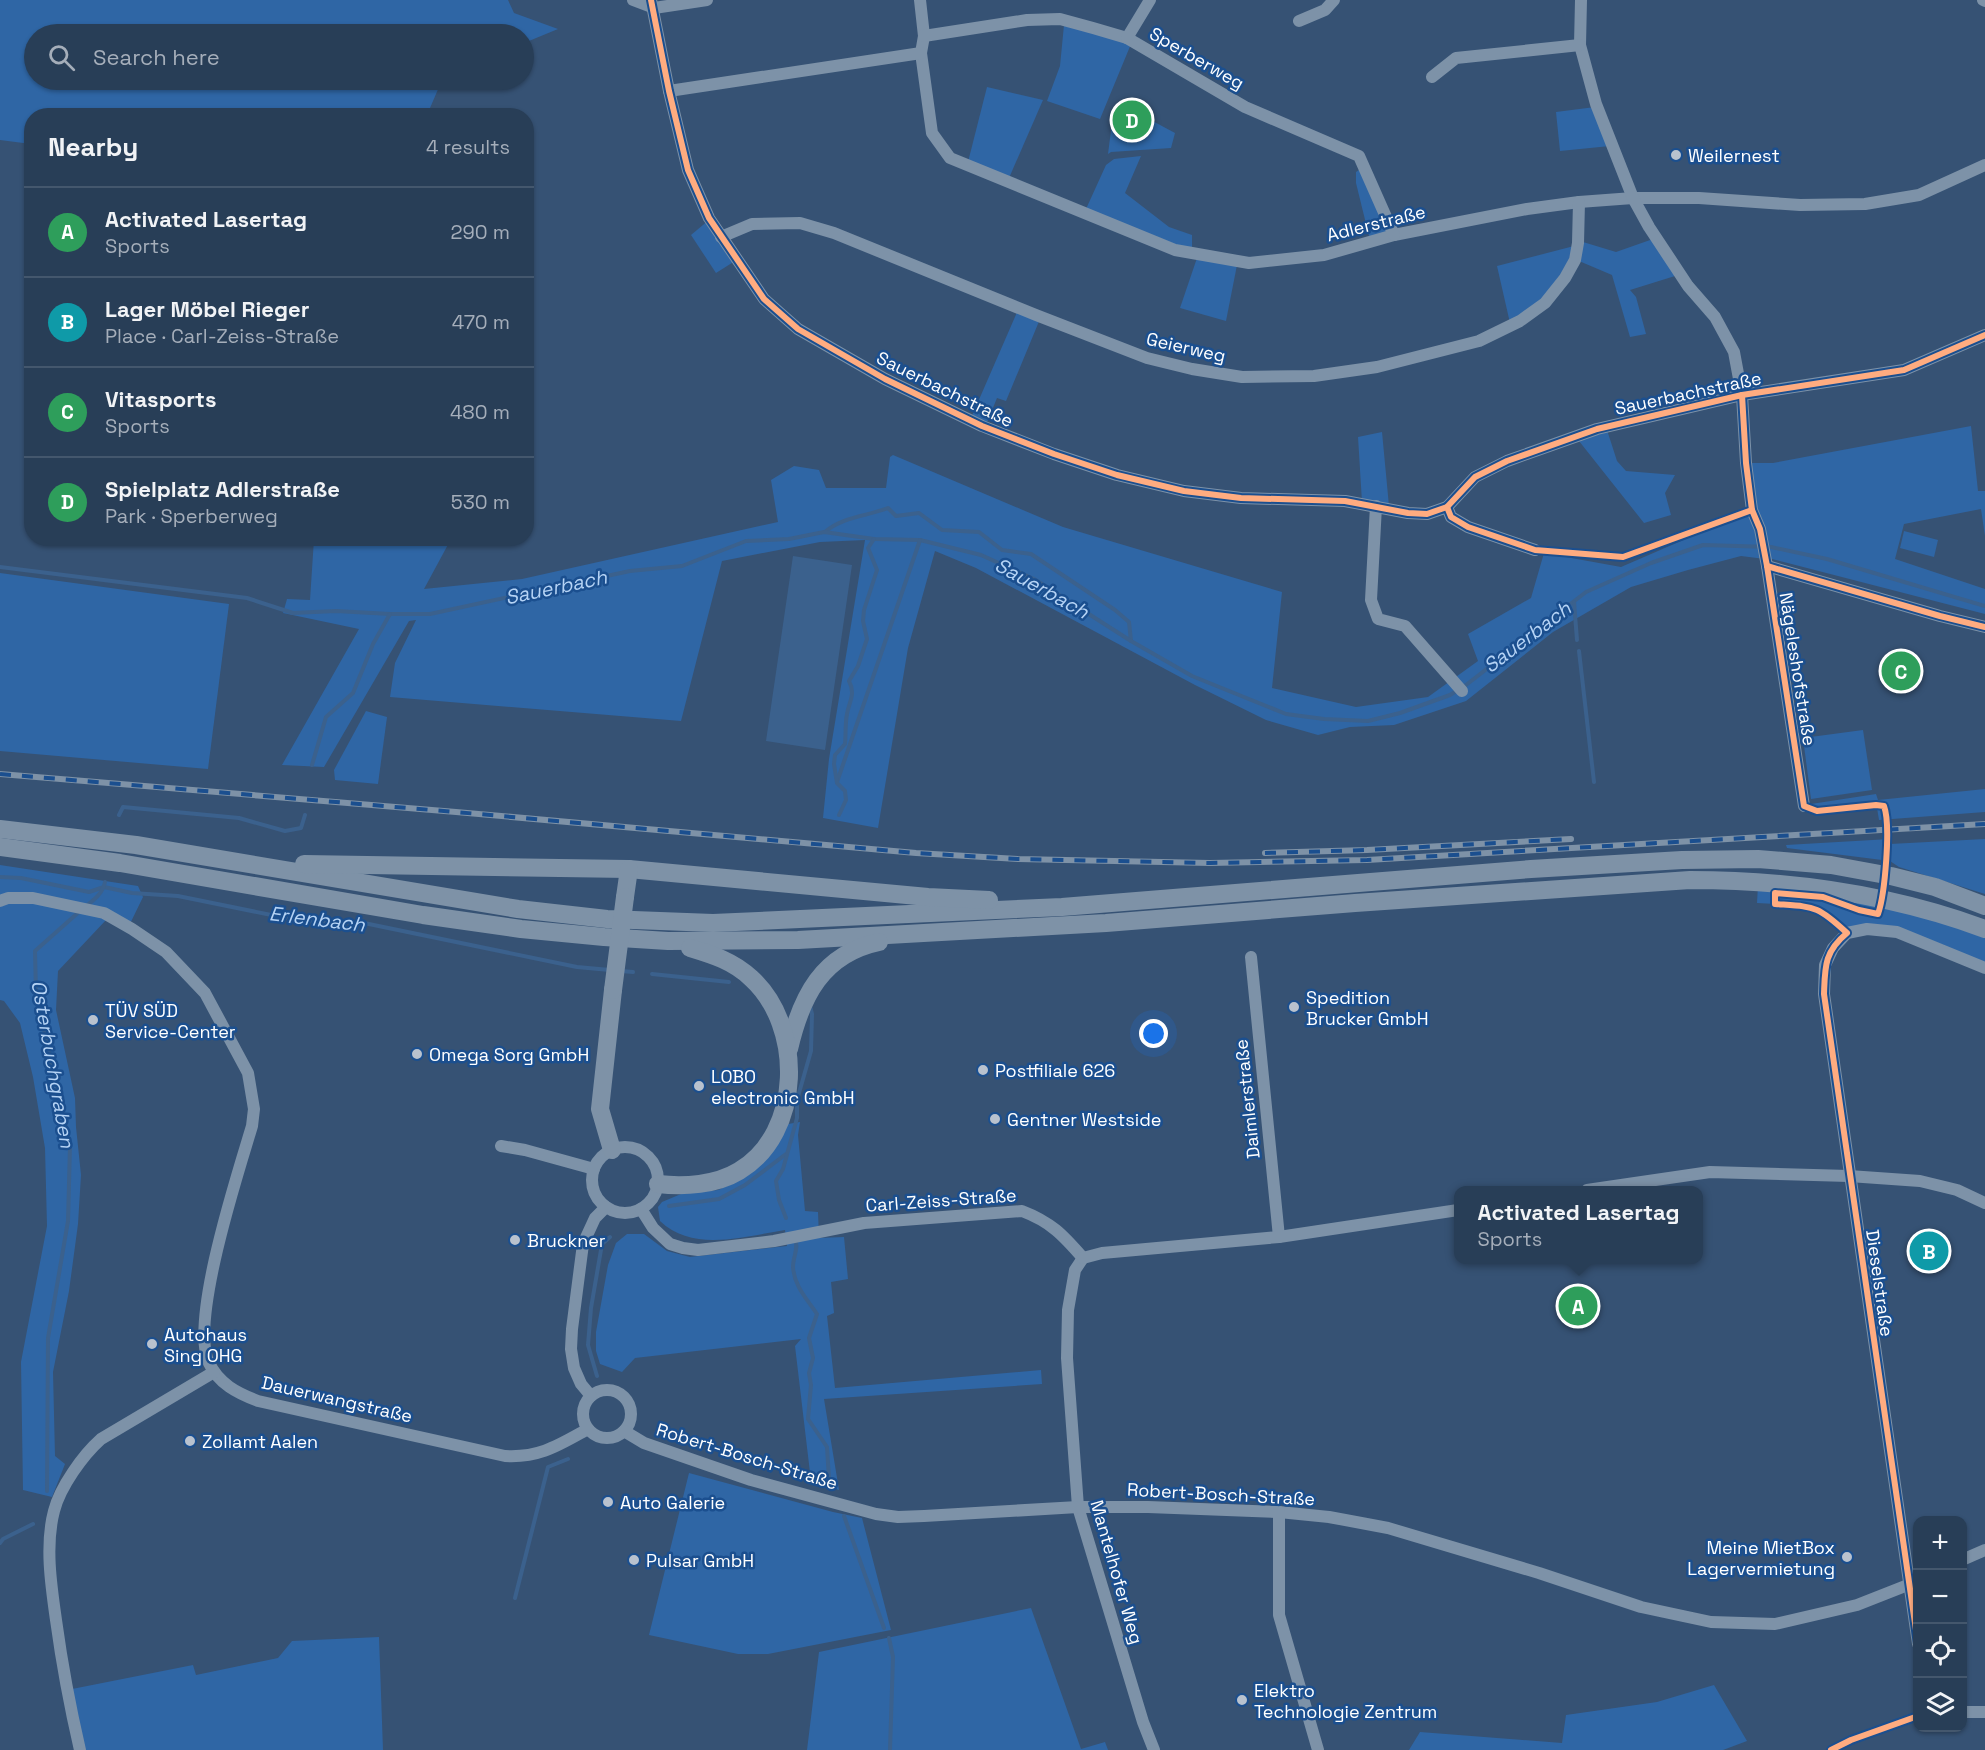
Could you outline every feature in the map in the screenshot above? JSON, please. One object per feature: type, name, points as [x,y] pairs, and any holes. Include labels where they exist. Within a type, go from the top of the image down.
[{"type":"highway","points":[[0,829],[85,838],[251,863],[518,909],[607,919],[713,923],[1062,907],[1532,869],[1758,858],[1830,865],[1891,876],[1935,887],[1985,906]]},
{"type":"highway","points":[[0,847],[120,863],[499,926],[668,941],[798,940],[1106,923],[1690,880],[1743,880],[1848,892],[1924,909],[1985,929]]},
{"type":"highway","points":[[251,863],[629,869],[1062,907]]},
{"type":"highway","points":[[612,1150],[600,1109],[629,869]]},
{"type":"highway","points":[[788,1054],[794,1026],[804,1000],[822,973],[840,958],[868,945],[923,933]]},
{"type":"highway","points":[[658,1184],[701,1184],[738,1171],[754,1159],[771,1139],[783,1113],[790,1078],[788,1054],[774,1007],[752,978],[723,958],[668,941]]},
{"type":"street","points":[[633,0],[652,4],[707,0]]},
{"type":"street","name":"Adlerstraße","points":[[920,0],[924,36],[921,53],[932,133],[950,158],[1175,250],[1250,263],[1324,255],[1394,235],[1579,201],[1699,198],[1800,205],[1865,204],[1919,195],[1985,165]]},
{"type":"street","points":[[1127,38],[1150,0]]},
{"type":"street","points":[[1299,21],[1325,10],[1334,0]]},
{"type":"street","name":"Nägeleshofstraße","points":[[1581,0],[1580,45],[1596,104],[1633,198],[1649,227],[1688,286],[1720,326],[1734,352],[1742,395],[1746,463],[1752,510],[1760,531],[1766,563],[1804,806]]},
{"type":"street","name":"Sauerbachstraße","points":[[652,4],[669,92],[688,170],[709,218],[764,299],[798,329],[885,379],[982,426],[1117,475],[1184,491],[1241,498],[1345,501],[1408,513],[1427,514],[1447,507],[1475,477],[1507,461],[1597,429],[1742,395],[1904,370],[1985,335]]},
{"type":"street","name":"Sperberweg","points":[[924,36],[1027,20],[1060,19],[1127,38],[1245,107],[1359,156],[1394,235]]},
{"type":"street","points":[[1432,76],[1456,58],[1580,45]]},
{"type":"street","points":[[669,92],[921,53]]},
{"type":"street","name":"Geierweg","points":[[721,237],[752,224],[800,223],[834,233],[1147,358],[1192,369],[1242,377],[1314,376],[1377,367],[1479,341],[1520,321],[1545,303],[1565,278],[1575,260],[1578,243],[1579,201]]},
{"type":"street","points":[[1376,506],[1371,600],[1378,619],[1405,626],[1459,687]]},
{"type":"street","points":[[1447,507],[1451,517],[1468,527],[1535,550]]},
{"type":"street","points":[[1766,563],[1940,616],[1985,627]]},
{"type":"street","points":[[0,901],[8,898],[33,898],[104,913],[166,952],[205,993],[248,1073],[254,1109],[252,1126],[222,1229],[203,1323],[204,1350],[214,1372],[101,1439],[88,1451],[79,1464],[54,1510],[50,1549],[52,1592],[68,1697],[80,1750]]},
{"type":"street","name":"Dieselstraße","points":[[1913,1576],[1849,1176],[1824,994],[1825,965],[1833,948],[1847,933],[1867,929],[1897,932],[1985,968]]},
{"type":"street","name":"Daimlerstraße","points":[[1251,957],[1279,1237]]},
{"type":"street","points":[[501,1146],[525,1150],[594,1169]]},
{"type":"street","points":[[622,1147],[633,1148],[643,1152],[656,1166],[658,1184],[656,1194],[650,1203],[641,1209],[623,1213],[606,1207],[598,1199],[592,1180],[594,1169],[604,1155],[612,1150],[622,1147]]},
{"type":"street","points":[[1619,1186],[1710,1172],[1849,1176],[1920,1181],[1957,1190],[1985,1203]]},
{"type":"street","points":[[591,1396],[581,1384],[574,1368],[571,1349],[572,1329],[583,1244],[595,1218],[606,1207]]},
{"type":"street","name":"Carl-Zeiss-Straße","points":[[641,1209],[653,1228],[670,1244],[698,1250],[774,1241],[864,1223],[1022,1210],[1040,1217],[1059,1230],[1083,1258]]},
{"type":"street","points":[[1083,1258],[1102,1253],[1279,1237],[1454,1211]]},
{"type":"street","name":"Mantelhofer Weg","points":[[1083,1258],[1075,1270],[1071,1286],[1067,1358],[1078,1507],[1143,1722],[1154,1750]]},
{"type":"street","name":"Dauerwangstraße","points":[[214,1372],[230,1388],[258,1401],[505,1456],[531,1455],[551,1450],[588,1429]]},
{"type":"street","points":[[607,1390],[622,1395],[631,1408],[631,1417],[624,1431],[619,1435],[606,1438],[588,1429],[583,1415],[591,1396],[607,1390]]},
{"type":"street","name":"Robert-Bosch-Straße","points":[[624,1431],[644,1443],[751,1480],[876,1514],[898,1517],[1078,1507],[1191,1508],[1329,1517],[1388,1528],[1539,1573],[1641,1607],[1711,1622],[1775,1623],[1857,1605],[1913,1582]]},
{"type":"street","points":[[1279,1512],[1279,1615],[1318,1750]]},
{"type":"street","points":[[1967,1558],[1985,1550]]},
{"type":"street","points":[[1967,1712],[1985,1712]]},
{"type":"shaded area","points":[[0,0],[508,0],[514,13],[558,29],[534,39],[534,24],[24,24],[24,90],[438,90],[430,108],[24,108],[24,143],[0,140]]},
{"type":"shaded area","points":[[1064,25],[1131,44],[1100,119],[1047,101],[1060,66]]},
{"type":"shaded area","points":[[987,87],[1043,100],[1009,178],[968,162]]},
{"type":"shaded area","points":[[1119,103],[1175,133],[1171,148],[1108,154],[1114,107]]},
{"type":"shaded area","points":[[1595,107],[1610,146],[1560,151],[1556,112]]},
{"type":"shaded area","points":[[1141,156],[1125,193],[1169,227],[1192,235],[1192,251],[1086,209],[1106,165],[1114,159]]},
{"type":"shaded area","points":[[1362,168],[1392,234],[1370,240],[1356,183],[1356,172]]},
{"type":"shaded area","points":[[709,220],[735,261],[716,273],[691,235]]},
{"type":"shaded area","points":[[1653,239],[1675,276],[1630,290],[1636,297],[1646,334],[1630,337],[1612,275],[1579,261],[1583,242],[1616,252]]},
{"type":"shaded area","points":[[1574,246],[1572,260],[1542,301],[1510,323],[1497,266]]},
{"type":"shaded area","points":[[1197,258],[1237,265],[1226,321],[1180,308]]},
{"type":"shaded area","points":[[1018,310],[1040,319],[1006,401],[997,398],[986,425],[971,418]]},
{"type":"shaded area","points":[[1971,426],[1978,491],[1985,491],[1985,536],[1981,509],[1904,524],[1895,559],[1985,589],[1985,614],[1768,558],[1755,509],[1749,463],[1773,463]]},
{"type":"shaded area","points":[[1607,430],[1617,461],[1626,471],[1675,475],[1665,493],[1671,515],[1644,523],[1579,441]]},
{"type":"shaded area","points":[[1382,432],[1389,506],[1362,502],[1358,437]]},
{"type":"shaded area","points":[[893,455],[1063,527],[1282,592],[1272,688],[1356,707],[1428,697],[1478,661],[1468,634],[1531,598],[1544,553],[1621,567],[1748,512],[1765,559],[1741,556],[1631,587],[1553,632],[1466,701],[1394,725],[1350,727],[1318,735],[1266,720],[1195,685],[976,568],[935,551],[908,648],[878,828],[823,818],[829,759],[865,540],[820,542],[722,561],[681,721],[390,697],[395,663],[416,620],[409,621],[324,767],[282,765],[359,629],[283,613],[287,599],[310,600],[314,546],[447,546],[424,589],[522,579],[778,522],[771,480],[794,466],[819,470],[826,488],[886,488],[890,457]]},
{"type":"shaded area","points":[[1904,531],[1938,540],[1934,557],[1900,548]]},
{"type":"shaded area","points":[[793,556],[852,565],[825,750],[766,741]]},
{"type":"shaded area","points":[[0,573],[229,604],[208,769],[0,751]]},
{"type":"shaded area","points":[[366,711],[387,717],[378,784],[335,780],[334,770]]},
{"type":"shaded area","points":[[1863,730],[1872,790],[1811,799],[1803,738]]},
{"type":"shaded area","points":[[1985,789],[1985,812],[1879,820],[1876,802],[1817,809],[1811,804],[1876,794],[1878,800]]},
{"type":"shaded area","points":[[1890,839],[1890,844],[1985,839],[1985,894],[1899,867],[1890,861],[1787,848],[1786,845]]},
{"type":"shaded area","points":[[0,865],[138,886],[143,897],[126,932],[106,920],[58,971],[56,1010],[75,1098],[81,1175],[78,1224],[69,1291],[53,1372],[55,1456],[65,1464],[52,1497],[23,1490],[21,1362],[47,1226],[45,1148],[33,1077],[20,1023],[4,1001],[0,1000]]},
{"type":"shaded area","points":[[1758,885],[1900,909],[1985,936],[1985,968],[1897,932],[1847,933],[1827,914],[1810,906],[1757,903]]},
{"type":"shaded area","points":[[800,1122],[798,1135],[805,1211],[818,1212],[819,1238],[844,1237],[848,1279],[831,1282],[834,1313],[827,1316],[835,1388],[1041,1370],[1042,1384],[824,1399],[839,1490],[811,1481],[795,1346],[801,1339],[635,1358],[622,1372],[600,1364],[596,1351],[596,1332],[608,1265],[616,1243],[627,1234],[644,1234],[667,1251],[690,1257],[787,1246],[785,1230],[720,1240],[688,1237],[673,1231],[660,1221],[658,1207],[662,1202],[681,1194],[718,1190],[734,1183],[788,1124]]},
{"type":"shaded area","points":[[689,1473],[862,1518],[891,1630],[768,1654],[738,1654],[649,1635]]},
{"type":"shaded area","points":[[1031,1608],[1081,1749],[1105,1742],[1108,1750],[807,1750],[819,1652]]},
{"type":"shaded area","points":[[379,1637],[383,1750],[80,1750],[67,1690],[193,1665],[196,1675],[278,1658],[292,1641]]},
{"type":"shaded area","points":[[1714,1685],[1747,1741],[1723,1750],[1409,1750],[1420,1732],[1562,1743],[1566,1715],[1657,1702]]},
{"type":"waterway","points":[[825,532],[839,523],[888,508],[896,516],[919,513],[942,530],[979,532],[1002,550],[1031,554],[1115,610],[1129,622],[1131,641]]},
{"type":"waterway","name":"Sauerbach","points":[[0,567],[247,598],[293,613],[336,611],[430,614],[630,571],[682,566],[746,541],[789,539],[824,532],[874,539],[920,540],[981,555],[1034,579],[1131,641],[1192,676],[1286,714],[1368,721],[1400,713],[1450,695],[1586,592],[1651,563],[1703,545],[1771,547],[1827,559],[1985,606]]},
{"type":"waterway","name":"Erlenbach","points":[[839,815],[846,800],[845,791],[837,783],[835,755],[845,744],[846,718],[852,694],[849,681],[858,666],[867,639],[863,621],[864,610],[877,570],[868,548],[874,539]]},
{"type":"waterway","points":[[837,782],[920,540]]},
{"type":"waterway","points":[[1574,602],[1577,640]]},
{"type":"waterway","name":"Osterbuchgraben","points":[[312,765],[326,717],[353,693],[373,644],[390,614]]},
{"type":"waterway","points":[[1579,651],[1594,782]]},
{"type":"waterway","name":"Osterbuchgraben","points":[[119,815],[123,807],[239,818],[285,831],[301,828],[305,815]]},
{"type":"waterway","name":"Erlenbach","points":[[0,877],[21,878],[89,892],[104,887],[132,893],[178,896],[301,921],[364,923],[577,967],[610,970]]},
{"type":"waterway","name":"Osterbuchgraben","points":[[86,906],[100,893],[105,882]]},
{"type":"waterway","name":"Osterbuchgraben","points":[[47,1491],[48,1338],[68,1221],[70,1146],[36,993],[35,951],[80,911]]},
{"type":"waterway","name":"Erlenbach","points":[[621,971],[633,972]]},
{"type":"waterway","name":"Erlenbach","points":[[652,974],[729,982]]},
{"type":"waterway","points":[[786,1218],[779,1200],[776,1181],[783,1169],[797,1118],[797,1100],[811,1051],[812,1014],[810,1006]]},
{"type":"waterway","points":[[669,1206],[719,1199],[745,1185],[786,1154]]},
{"type":"waterway","points":[[597,1376],[588,1345],[591,1308],[602,1244],[610,1237]]},
{"type":"waterway","points":[[795,1239],[794,1274],[802,1292],[817,1314],[809,1338],[813,1358],[809,1373],[811,1385],[808,1419],[827,1447],[829,1479]]},
{"type":"waterway","points":[[515,1598],[548,1467],[568,1459]]},
{"type":"waterway","points":[[844,1516],[884,1628]]},
{"type":"waterway","name":"Osterbuchgraben","points":[[0,1543],[3,1539],[33,1524]]},
{"type":"waterway","points":[[889,1638],[893,1657],[890,1750]]},
{"type":"railway","points":[[0,774],[916,853],[1018,859],[1210,863],[1367,860],[1985,824]]},
{"type":"railway","points":[[1265,853],[1571,839]]},
{"type":"cycle path","points":[[651,0],[688,170],[709,218],[764,299],[798,329],[885,379],[982,426],[1117,475],[1184,491],[1241,498],[1345,501],[1408,513],[1427,514],[1447,507],[1475,477],[1507,461],[1597,429],[1742,395],[1904,370],[1985,335]]},
{"type":"cycle path","points":[[1742,395],[1746,463],[1752,510],[1760,529],[1767,566],[1804,806],[1817,811],[1876,805],[1884,806],[1886,815],[1886,860],[1878,914],[1823,897],[1775,893],[1775,904],[1815,909],[1829,917],[1847,933],[1839,940],[1827,960],[1824,994],[1915,1624]]},
{"type":"cycle path","points":[[1447,507],[1451,517],[1468,527],[1535,550],[1623,557],[1752,510]]},
{"type":"cycle path","points":[[1767,566],[1985,627]]},
{"type":"cycle path","points":[[1831,1750],[1851,1740],[1913,1718]]},
{"type":"place","name":"Spielplatz Adlerstraße","points":[[1132,120]]},
{"type":"place","name":"Weilernest","points":[[1676,155]]},
{"type":"place","name":"Vitasports","points":[[1901,671]]},
{"type":"place","name":"Spedition Brucker GmbH","points":[[1294,1007]]},
{"type":"place","name":"TÜV SÜD Service-Center","points":[[93,1020]]},
{"type":"place","name":"Omega Sorg GmbH","points":[[417,1054]]},
{"type":"place","name":"Postfiliale 626","points":[[983,1070]]},
{"type":"place","name":"LOBO electronic GmbH","points":[[699,1086]]},
{"type":"place","name":"Gentner Westside","points":[[995,1119]]},
{"type":"place","name":"Bruckner","points":[[515,1240]]},
{"type":"place","name":"Lager Möbel Rieger","points":[[1929,1251]]},
{"type":"place","name":"Activated Lasertag","points":[[1578,1306]]},
{"type":"place","name":"Autohaus Sing OHG","points":[[152,1344]]},
{"type":"place","name":"Zollamt Aalen","points":[[190,1441]]},
{"type":"place","name":"Auto Galerie","points":[[608,1502]]},
{"type":"place","name":"Meine MietBox Lagervermietung","points":[[1847,1557]]},
{"type":"place","name":"Pulsar GmbH","points":[[634,1560]]},
{"type":"place","name":"Elektro Technologie Zentrum","points":[[1242,1700]]}]
